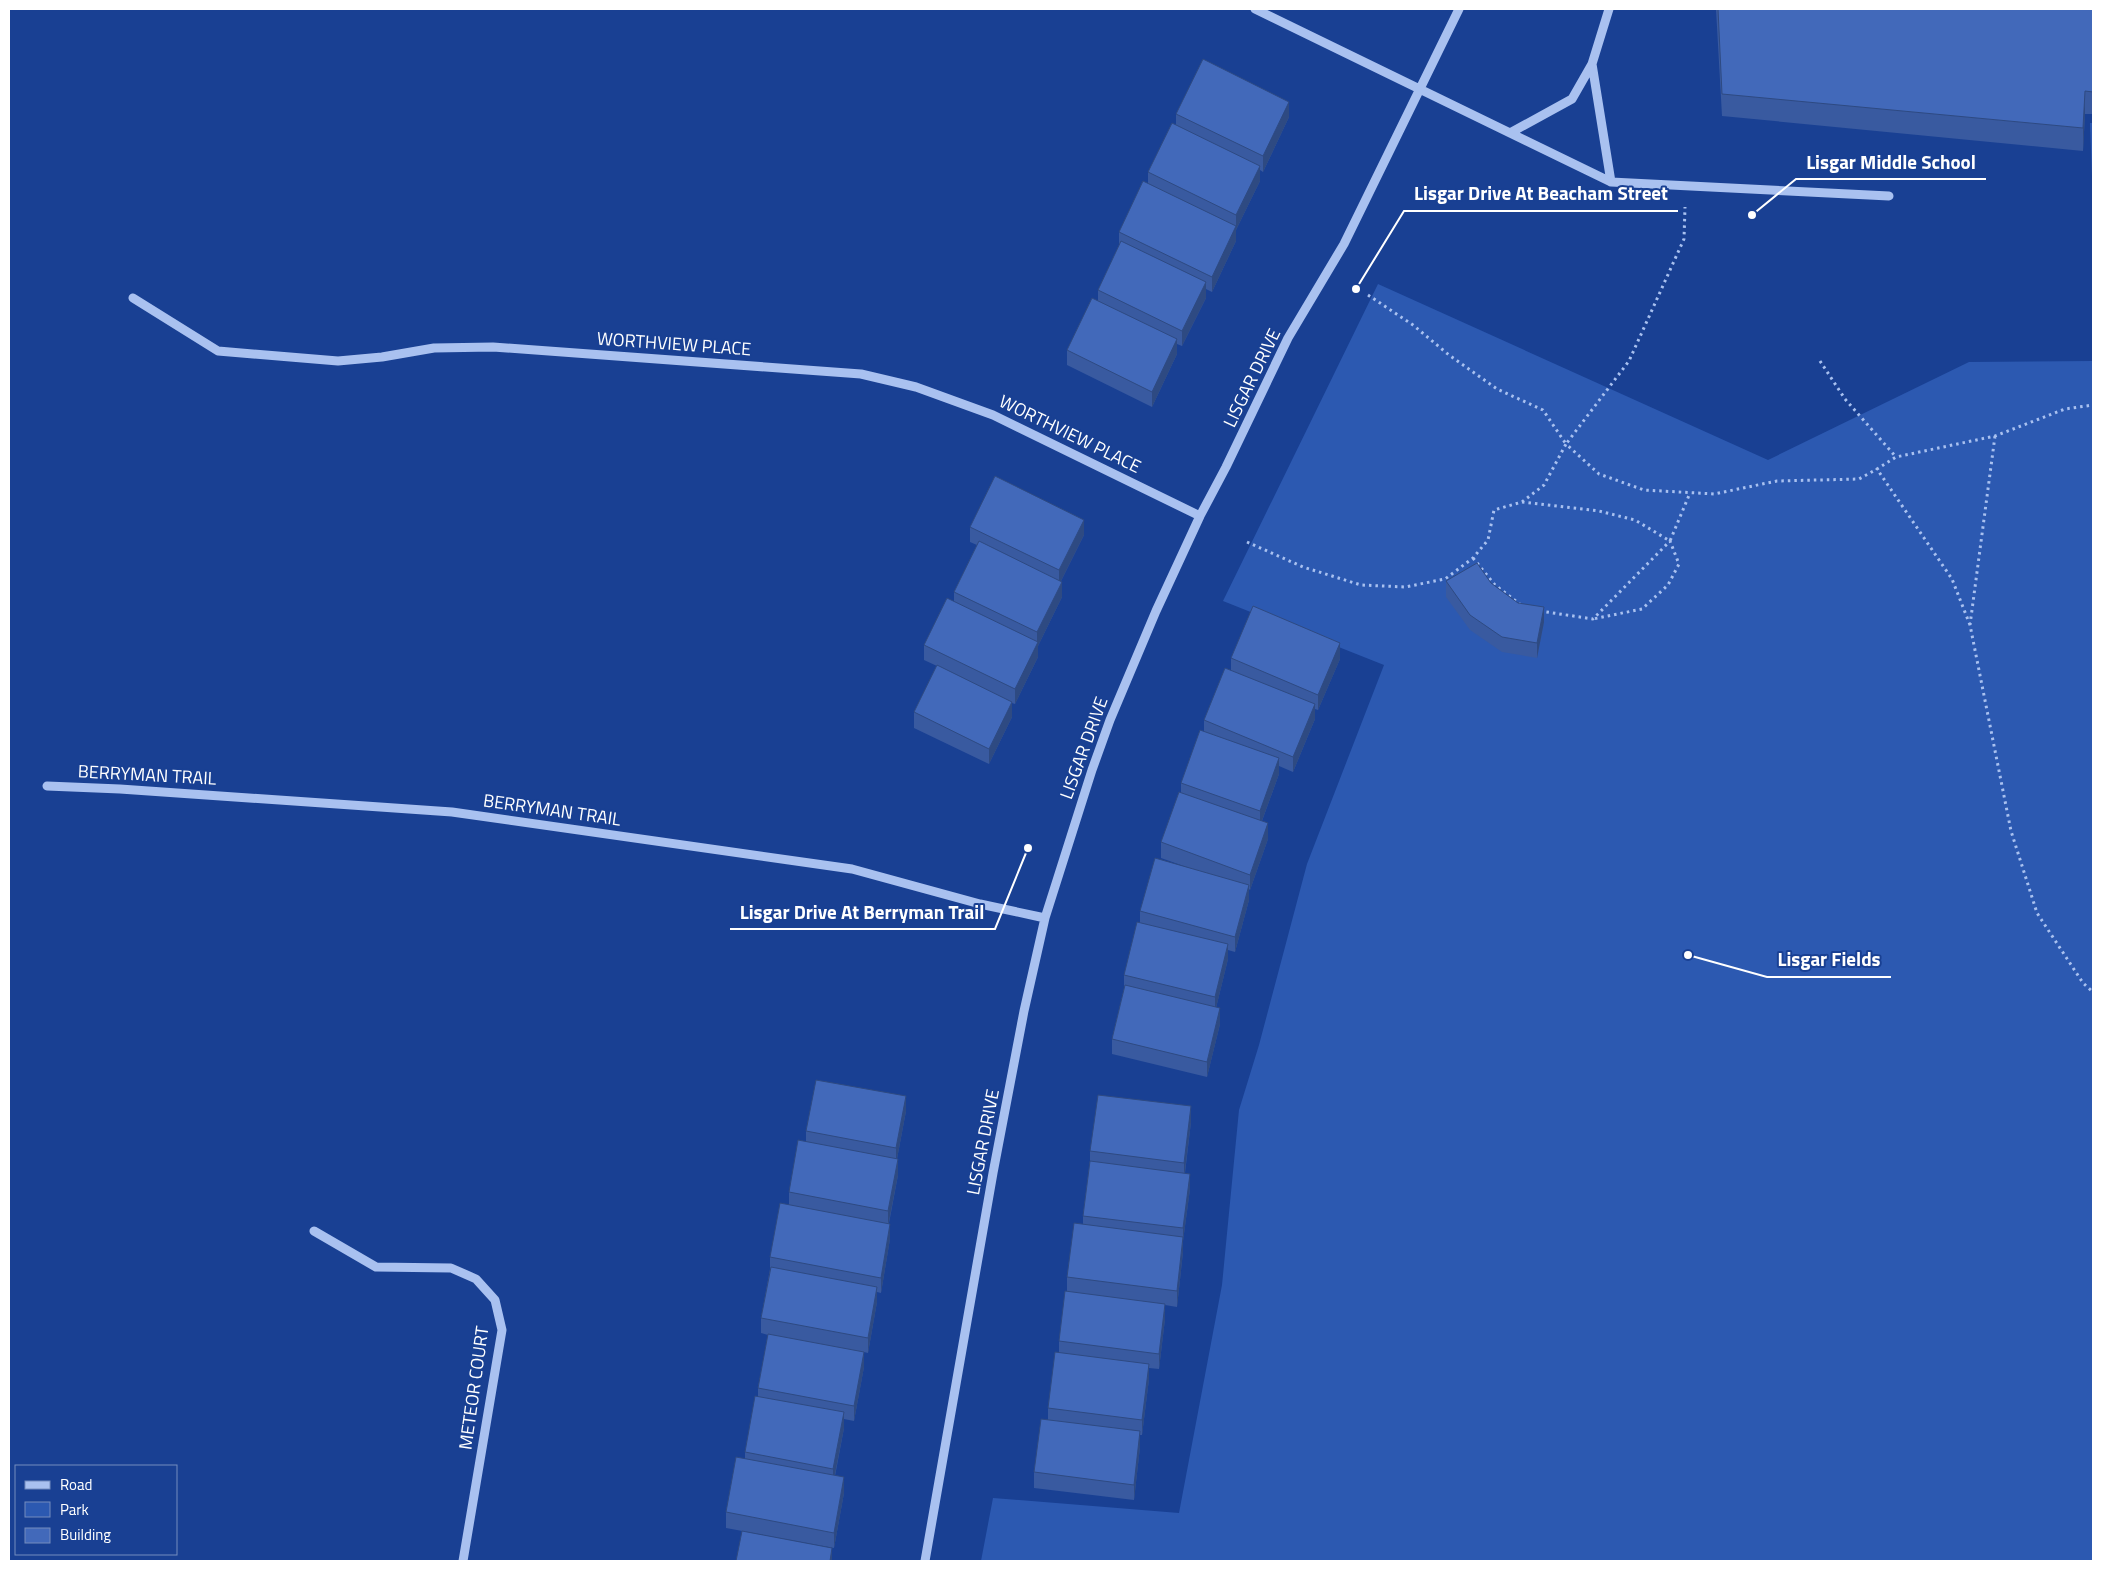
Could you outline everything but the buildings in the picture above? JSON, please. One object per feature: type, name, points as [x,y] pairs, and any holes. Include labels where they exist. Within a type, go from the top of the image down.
[{"type":"street","points":[[1255,9],[1421,88],[1611,182],[1889,196]]},
{"type":"street","name":"LISGAR DRIVE","points":[[925,1561],[1024,1011],[1045,918],[1092,770],[1110,720],[1156,611],[1200,516],[1226,467],[1288,338],[1344,244],[1459,9]]},
{"type":"street","points":[[1510,133],[1572,99],[1592,64],[1609,9]]},
{"type":"street","points":[[1592,64],[1611,182]]},
{"type":"street","name":"WORTHVIEW PLACE","points":[[133,298],[218,351],[338,361],[382,357],[434,348],[493,346],[862,374],[916,387],[993,414],[1200,516]]},
{"type":"street","name":"BERRYMAN TRAIL","points":[[47,786],[120,789],[452,812],[852,869],[980,904],[1045,918]]},
{"type":"street","name":"METEOR COURT","points":[[314,1231],[376,1267],[451,1268],[476,1279],[495,1300],[502,1330],[463,1561]]},
{"type":"path","points":[[1522,502],[1544,484],[1566,444],[1630,361],[1684,239],[1685,186]]},
{"type":"path","points":[[1368,295],[1413,325],[1449,356],[1497,388],[1543,410],[1566,444],[1599,474],[1644,490],[1714,494],[1777,481],[1859,479],[1878,470],[1896,456],[1995,436],[2065,409],[2093,404]]},
{"type":"path","points":[[1820,361],[1846,399],[1896,456]]},
{"type":"path","points":[[1970,626],[1995,436]]},
{"type":"path","points":[[1878,470],[1952,579],[1970,626],[2011,831],[2037,913],[2083,983],[2093,992]]},
{"type":"path","points":[[1593,619],[1670,541],[1690,493]]},
{"type":"path","points":[[1247,542],[1302,567],[1361,584],[1405,587],[1445,579],[1473,558],[1488,540],[1494,510],[1522,502],[1599,511],[1635,520],[1670,541],[1679,564],[1668,585],[1642,609],[1593,619],[1536,610]]},
{"type":"path","points":[[1473,558],[1495,585],[1526,609]]},
{"type":"green space","points":[[2090,123],[2093,123],[2093,204]]},
{"type":"green space","points":[[1378,284],[1768,460],[1969,362],[2093,361],[2093,1561],[981,1561],[993,1498],[1179,1513],[1222,1285],[1239,1110],[1259,1045],[1307,864],[1384,665],[1223,601]]},
{"type":"place","name":"Lisgar Middle School","points":[[1752,215]]},
{"type":"place","name":"Lisgar Drive At Beacham Street","points":[[1356,289]]},
{"type":"place","name":"Lisgar Drive At Berryman Trail","points":[[1028,848]]},
{"type":"place","name":"Lisgar Fields","points":[[1688,955]]}]
